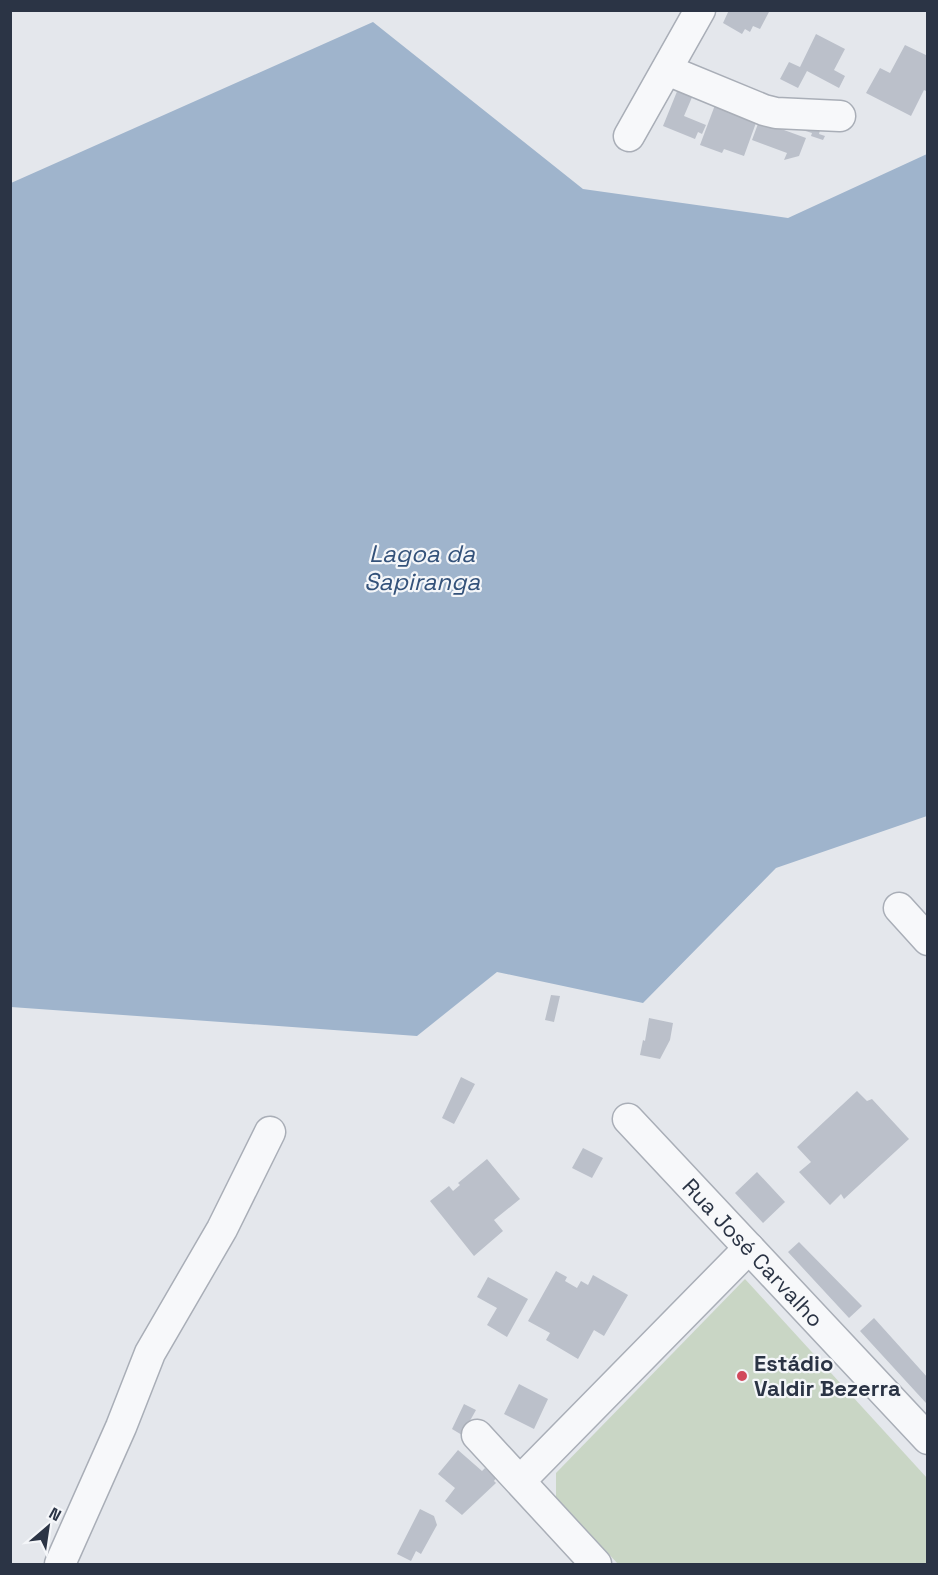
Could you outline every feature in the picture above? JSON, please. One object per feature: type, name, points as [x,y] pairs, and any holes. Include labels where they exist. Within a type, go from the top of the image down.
[{"type":"street","points":[[629,136],[700,10]]},
{"type":"street","points":[[667,70],[764,110],[776,113],[840,116]]},
{"type":"street","points":[[899,908],[927,940]]},
{"type":"street","name":"Rua José Carvalho","points":[[628,1119],[927,1439]]},
{"type":"street","points":[[60,1564],[122,1427],[150,1353],[222,1229],[270,1132]]},
{"type":"street","points":[[520,1482],[749,1248]]},
{"type":"street","points":[[477,1435],[596,1564]]},
{"type":"green space","name":"Estádio Valdir Bezerra","points":[[745,1279],[927,1478],[927,1564],[618,1564],[556,1497],[556,1473]]},
{"type":"water","name":"Lagoa da Sapiranga","points":[[373,22],[583,189],[788,218],[927,154],[927,816],[776,868],[643,1003],[497,972],[417,1036],[11,1007],[11,183]]},
{"type":"building","points":[[729,10],[770,10],[760,29],[753,26],[750,32],[745,29],[742,34],[723,23]]},
{"type":"building","points":[[816,34],[845,49],[834,70],[845,76],[839,88],[807,71],[798,88],[780,79],[789,62],[800,67]]},
{"type":"building","points":[[905,45],[928,56],[928,92],[924,90],[911,116],[866,93],[880,68],[890,73]]},
{"type":"building","points":[[678,89],[693,95],[684,116],[706,125],[702,134],[698,132],[695,139],[663,126]]},
{"type":"building","points":[[715,105],[757,120],[744,156],[724,149],[722,153],[700,145]]},
{"type":"building","points":[[759,121],[806,138],[799,156],[784,160],[787,153],[752,140]]},
{"type":"building","points":[[822,123],[819,134],[825,136],[823,140],[799,129]]},
{"type":"building","points":[[551,995],[560,996],[554,1022],[545,1020]]},
{"type":"building","points":[[649,1018],[673,1023],[670,1040],[660,1059],[640,1055]]},
{"type":"building","points":[[461,1077],[475,1084],[454,1124],[442,1118]]},
{"type":"building","points":[[857,1091],[867,1101],[872,1099],[909,1139],[844,1199],[841,1194],[830,1205],[799,1172],[811,1162],[797,1147]]},
{"type":"building","points":[[583,1148],[603,1158],[592,1178],[572,1168]]},
{"type":"building","points":[[487,1159],[520,1199],[494,1220],[503,1231],[474,1256],[430,1201],[449,1186],[453,1191],[460,1185],[458,1183]]},
{"type":"building","points":[[757,1172],[785,1202],[763,1223],[735,1193]]},
{"type":"building","points":[[799,1242],[862,1306],[849,1318],[788,1252]]},
{"type":"building","points":[[556,1271],[567,1277],[565,1281],[577,1288],[581,1281],[588,1285],[593,1275],[628,1295],[604,1336],[594,1330],[578,1359],[546,1340],[550,1333],[528,1321]]},
{"type":"building","points":[[488,1277],[528,1299],[507,1337],[487,1325],[497,1308],[477,1297]]},
{"type":"building","points":[[874,1318],[928,1378],[926,1403],[860,1331]]},
{"type":"building","points":[[519,1384],[548,1399],[534,1429],[504,1414]]},
{"type":"building","points":[[464,1404],[476,1410],[462,1435],[452,1429]]},
{"type":"building","points":[[458,1450],[482,1471],[485,1468],[496,1478],[494,1481],[496,1483],[462,1515],[445,1501],[455,1488],[438,1474]]},
{"type":"building","points":[[420,1509],[434,1516],[437,1525],[421,1554],[416,1551],[411,1561],[397,1554]]},
{"type":"place","name":"Estádio Valdir Bezerra","points":[[742,1376]]}]
